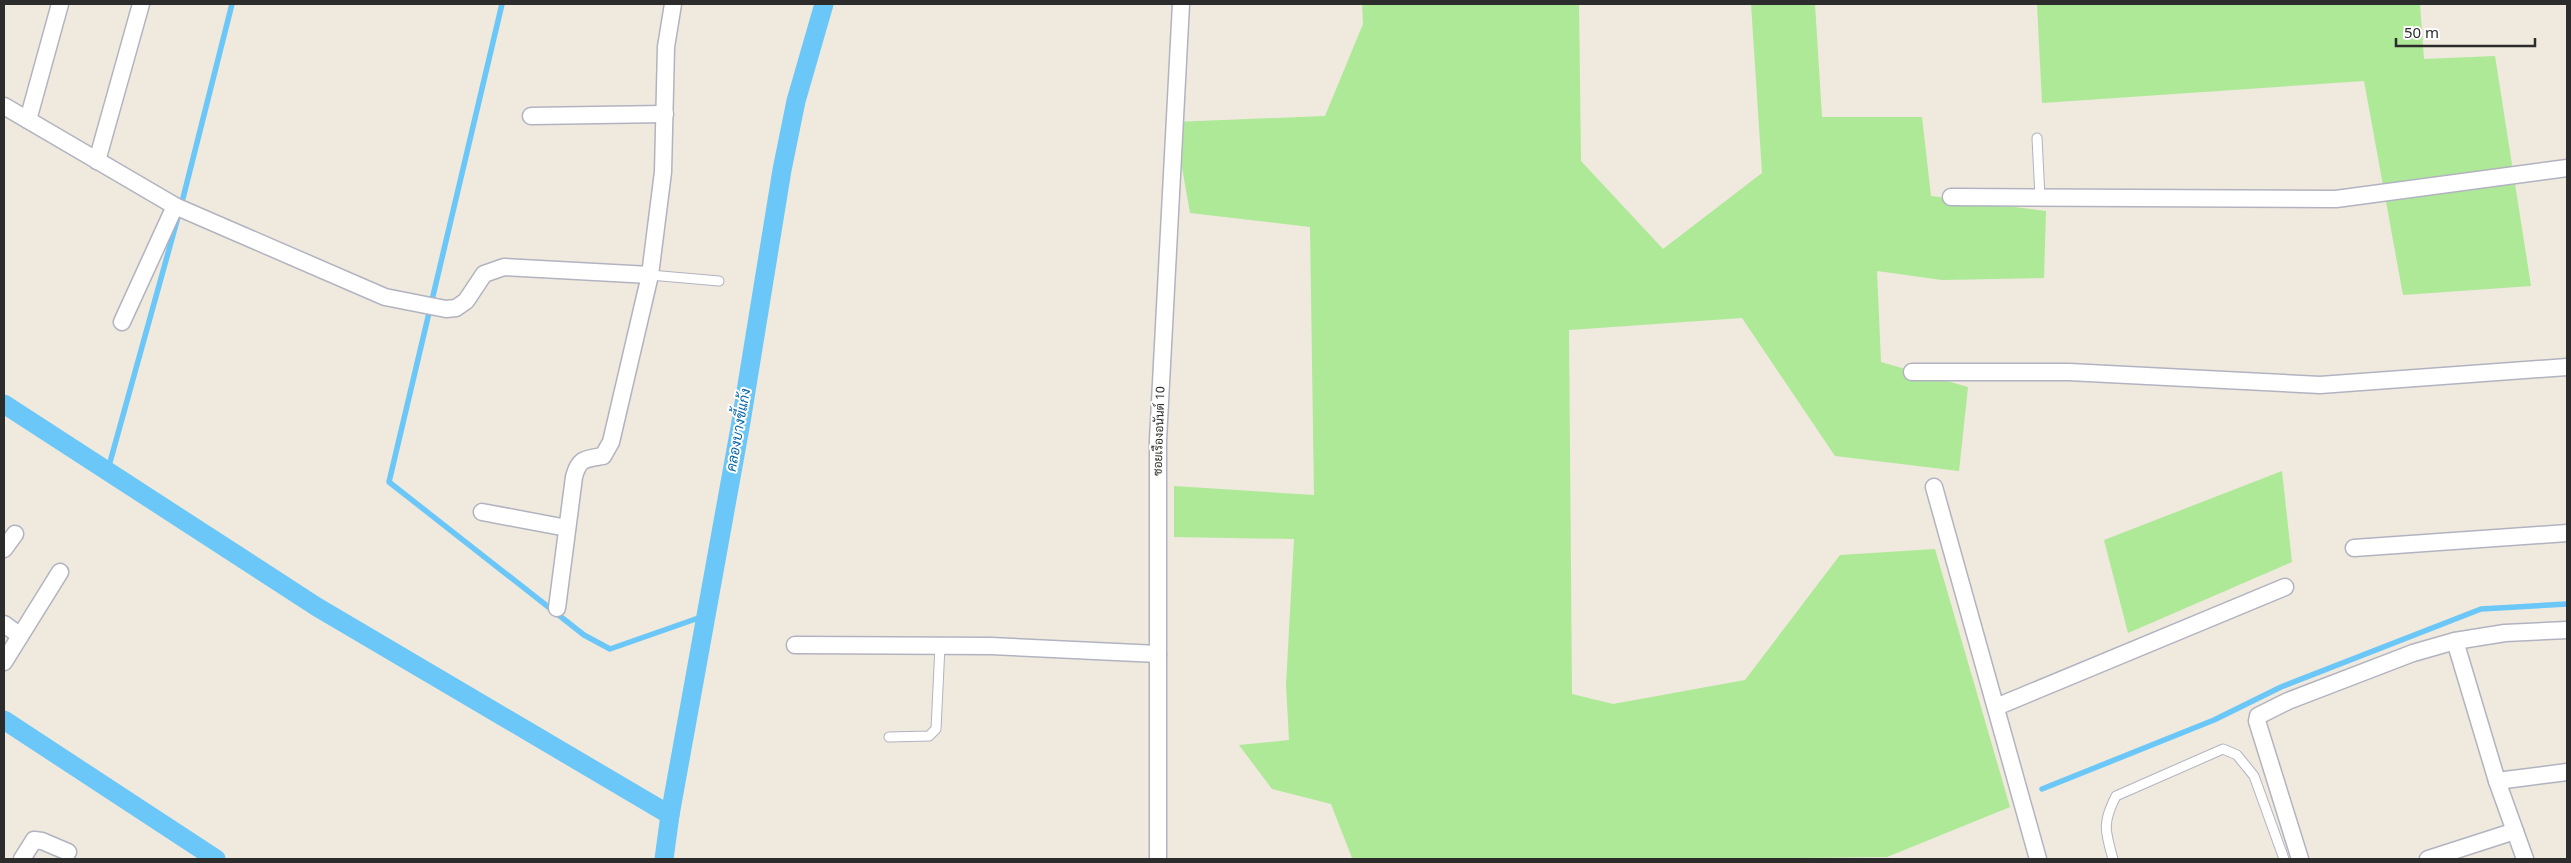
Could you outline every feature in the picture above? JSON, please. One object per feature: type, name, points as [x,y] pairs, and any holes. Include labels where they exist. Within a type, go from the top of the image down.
[{"type":"street","points":[[28,120],[60,4]]},
{"type":"street","points":[[97,161],[142,4]]},
{"type":"street","points":[[557,608],[566,528],[577,464],[585,459],[603,456],[611,442],[650,275],[663,172],[666,47],[673,4]]},
{"type":"street","name":"ซอยเรืองอนันต์ 10","points":[[1158,859],[1158,440],[1180,4]]},
{"type":"street","points":[[4,106],[175,206],[385,298],[446,309],[456,308],[466,301],[484,274],[504,267],[650,275]]},
{"type":"street","points":[[531,116],[665,114]]},
{"type":"street","points":[[1950,197],[2336,199],[2567,168]]},
{"type":"street","points":[[122,322],[175,206]]},
{"type":"street","points":[[1912,372],[2068,372],[2320,384],[2567,367]]},
{"type":"street","points":[[1934,487],[2038,859]]},
{"type":"street","points":[[482,512],[566,528]]},
{"type":"street","points":[[2354,548],[2567,533]]},
{"type":"street","points":[[4,548],[15,534]]},
{"type":"street","points":[[4,662],[19,634],[60,572]]},
{"type":"street","points":[[1996,707],[2285,587]]},
{"type":"street","points":[[4,624],[19,634]]},
{"type":"street","points":[[2300,859],[2257,721],[2258,716],[2288,701],[2414,653],[2455,641],[2504,633],[2567,630]]},
{"type":"street","points":[[2455,641],[2497,781],[2525,859]]},
{"type":"street","points":[[795,644],[991,646],[1158,654]]},
{"type":"street","points":[[2497,781],[2567,772]]},
{"type":"street","points":[[2428,859],[2515,831]]},
{"type":"street","points":[[22,859],[34,840],[42,840],[68,852]]},
{"type":"lane","points":[[2038,138],[2040,196]]},
{"type":"lane","points":[[650,275],[719,281]]},
{"type":"lane","points":[[889,737],[929,736],[936,729],[940,646]]},
{"type":"lane","points":[[2113,859],[2104,829],[2107,813],[2116,796],[2223,749],[2238,754],[2254,776],[2284,859]]},
{"type":"green space","points":[[1362,4],[1579,4],[1581,161],[1663,249],[1762,173],[1751,4],[1815,4],[1822,117],[1922,117],[1931,196],[2046,211],[2044,278],[1942,280],[1877,271],[1881,362],[1968,387],[1959,471],[1835,456],[1742,318],[1569,330],[1572,694],[1613,704],[1745,680],[1840,555],[1935,549],[2010,807],[1887,857],[1719,859],[1352,858],[1331,804],[1272,789],[1239,745],[1289,740],[1286,685],[1294,539],[1174,537],[1174,486],[1314,495],[1310,227],[1190,213],[1174,122],[1325,116],[1363,24]]},
{"type":"green space","points":[[2037,4],[2420,4],[2424,59],[2495,56],[2531,286],[2403,295],[2364,81],[2042,103]]},
{"type":"green space","points":[[2282,471],[2292,562],[2128,633],[2104,540]]},
{"type":"waterway","points":[[181,206],[232,4]]},
{"type":"waterway","points":[[502,4],[389,482],[584,635],[610,649],[707,615]]},
{"type":"waterway","name":"คลองบางขี้แก้ง","points":[[664,859],[670,815],[741,422],[782,170],[796,101],[824,4]]},
{"type":"waterway","points":[[107,473],[178,217]]},
{"type":"waterway","points":[[4,404],[317,607],[670,815]]},
{"type":"waterway","points":[[2042,789],[2214,720],[2281,687],[2481,609],[2567,604]]},
{"type":"waterway","points":[[4,720],[216,859]]}]
